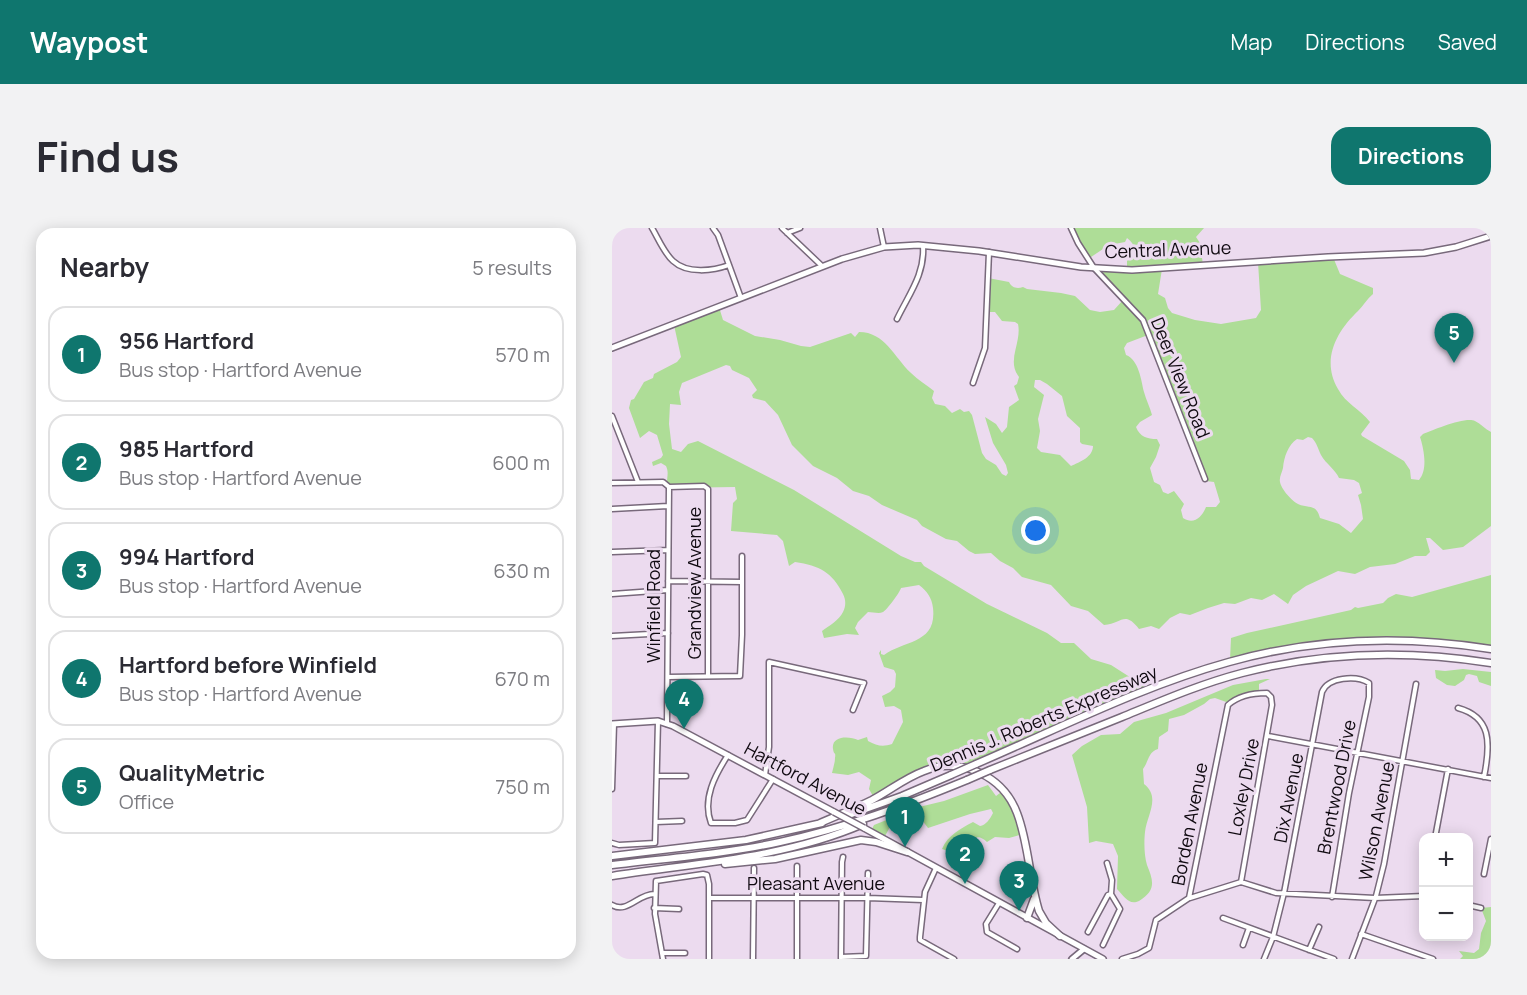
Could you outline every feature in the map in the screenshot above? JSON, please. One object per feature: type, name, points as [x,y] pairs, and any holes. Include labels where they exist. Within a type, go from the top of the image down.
[{"type":"highway","name":"Dennis J. Roberts Expressway","points":[[612,854],[746,840],[818,824],[888,801],[951,776],[1161,685],[1217,665],[1253,656],[1311,645],[1377,640],[1436,642],[1491,649]]},
{"type":"highway","name":"Dennis J. Roberts Expressway","points":[[612,865],[766,845],[837,828],[894,809],[1186,691],[1271,666],[1373,655],[1432,656],[1491,663]]},
{"type":"highway","points":[[818,824],[868,802],[924,771],[946,766],[971,769],[994,781],[1012,803],[1020,824],[1042,917],[1063,935]]},
{"type":"highway","points":[[612,875],[694,865],[809,844],[851,829],[894,809]]},
{"type":"highway","points":[[694,865],[766,861],[861,840],[874,841],[907,852]]},
{"type":"highway","points":[[1027,918],[1034,902],[1034,889]]},
{"type":"main road","name":"Central Avenue","points":[[612,348],[865,251],[884,247],[923,245],[989,252],[1094,268],[1132,270],[1424,253],[1456,247],[1491,236]]},
{"type":"main road","name":"Hartford Avenue","points":[[613,724],[658,721],[668,724],[1027,918],[1063,935],[1103,959]]},
{"type":"street","points":[[652,228],[668,255],[677,264],[686,268],[707,271],[729,265]]},
{"type":"street","points":[[713,228],[718,235],[741,298]]},
{"type":"street","points":[[782,228],[822,267]]},
{"type":"street","points":[[787,233],[800,228]]},
{"type":"street","points":[[880,228],[884,247]]},
{"type":"street","name":"Deer View Road","points":[[1071,228],[1094,268],[1143,320],[1205,479]]},
{"type":"street","points":[[897,319],[920,275],[924,258],[923,245]]},
{"type":"street","points":[[973,383],[985,348],[989,252]]},
{"type":"street","points":[[612,416],[638,482]]},
{"type":"street","points":[[612,483],[663,482],[669,488]]},
{"type":"street","name":"Grandview Avenue","points":[[669,488],[704,486],[708,489],[708,676]]},
{"type":"street","name":"Winfield Road","points":[[668,724],[669,488]]},
{"type":"street","points":[[612,509],[669,506]]},
{"type":"street","points":[[612,552],[668,550]]},
{"type":"street","points":[[668,677],[740,676],[742,556]]},
{"type":"street","points":[[668,581],[742,582]]},
{"type":"street","points":[[612,594],[668,590]]},
{"type":"street","points":[[612,636],[668,633]]},
{"type":"street","points":[[765,775],[769,747],[768,662],[864,683],[853,711]]},
{"type":"street","name":"Dix Avenue","points":[[1264,959],[1274,937],[1284,893],[1322,692],[1330,682],[1362,679],[1369,683]]},
{"type":"street","name":"Brentwood Drive","points":[[1332,897],[1370,697],[1369,683]]},
{"type":"street","name":"Wilson Avenue","points":[[1352,959],[1375,898],[1384,864],[1416,684]]},
{"type":"street","name":"Borden Avenue","points":[[1122,959],[1142,953],[1149,948],[1156,920],[1190,898],[1228,705],[1235,700],[1261,693],[1266,693],[1271,697]]},
{"type":"street","name":"Loxley Drive","points":[[1241,882],[1268,736],[1271,697]]},
{"type":"street","points":[[1458,708],[1480,715],[1490,726],[1490,744],[1484,777]]},
{"type":"street","points":[[612,843],[619,845],[655,843],[658,721]]},
{"type":"street","points":[[612,789],[613,724]]},
{"type":"street","points":[[1268,736],[1491,778]]},
{"type":"street","points":[[728,755],[710,790],[709,813],[710,822],[713,824],[747,820],[752,816],[773,779]]},
{"type":"street","points":[[1436,833],[1449,770]]},
{"type":"street","points":[[657,776],[686,776]]},
{"type":"street","points":[[656,822],[682,822]]},
{"type":"street","points":[[1484,874],[1491,843]]},
{"type":"street","points":[[843,857],[841,958],[866,956],[868,873]]},
{"type":"street","points":[[1103,945],[1120,909],[1112,894],[1112,880],[1107,863]]},
{"type":"street","points":[[797,866],[797,959]]},
{"type":"street","points":[[753,959],[754,868]]},
{"type":"street","points":[[936,868],[926,887],[923,900],[920,940],[954,959]]},
{"type":"street","points":[[685,953],[662,956],[654,908],[656,881],[703,874],[708,877],[709,959]]},
{"type":"street","points":[[1190,898],[1241,882],[1269,891],[1332,897],[1419,896]]},
{"type":"street","points":[[612,905],[618,908],[625,907],[640,896],[654,894]]},
{"type":"street","points":[[1088,932],[1108,895],[1112,894]]},
{"type":"street","name":"Pleasant Avenue","points":[[709,898],[797,897],[923,900]]},
{"type":"street","points":[[999,903],[986,924],[987,932],[1017,949]]},
{"type":"street","points":[[1473,906],[1481,908]]},
{"type":"street","points":[[654,908],[679,909]]},
{"type":"street","points":[[1223,918],[1334,959]]},
{"type":"street","points":[[1310,950],[1319,927]]},
{"type":"street","points":[[1243,945],[1249,928]]},
{"type":"street","points":[[1361,934],[1433,959]]},
{"type":"street","points":[[1072,959],[1084,949]]},
{"type":"green space","points":[[1071,228],[1204,228],[1196,237],[1200,243],[1203,265],[1162,269],[1158,294],[1165,298],[1172,313],[1221,324],[1256,318],[1261,310],[1258,262],[1333,257],[1340,274],[1373,288],[1373,294],[1343,328],[1333,347],[1331,357],[1333,378],[1338,389],[1345,399],[1370,422],[1361,434],[1362,436],[1404,461],[1410,470],[1411,479],[1419,480],[1424,471],[1424,453],[1420,437],[1423,434],[1464,420],[1475,421],[1491,432],[1491,526],[1463,547],[1443,550],[1430,538],[1426,538],[1430,552],[1426,556],[1415,556],[1395,564],[1370,567],[1355,574],[1338,571],[1306,586],[1293,595],[1288,604],[1274,594],[1262,600],[1251,598],[1235,604],[1224,603],[1190,615],[1180,613],[1170,618],[1159,629],[1151,626],[1139,629],[1126,619],[1104,625],[1088,611],[1071,606],[1051,585],[1022,577],[991,553],[975,554],[969,551],[957,541],[946,539],[922,526],[917,520],[882,505],[869,496],[853,491],[837,478],[813,466],[792,445],[778,415],[765,401],[753,398],[752,395],[757,390],[749,378],[732,370],[730,366],[726,365],[682,383],[679,392],[681,405],[670,404],[669,424],[672,449],[681,452],[688,444],[698,441],[794,490],[901,556],[921,562],[987,604],[1047,633],[1061,643],[1074,643],[1091,659],[1111,665],[1147,688],[968,766],[940,765],[874,798],[869,789],[871,780],[859,772],[848,775],[832,773],[835,762],[833,744],[842,738],[858,740],[867,737],[868,741],[877,745],[892,744],[903,722],[901,710],[894,706],[885,707],[882,696],[895,687],[896,674],[894,670],[884,667],[879,653],[881,650],[881,654],[884,655],[925,635],[933,620],[933,608],[929,595],[919,585],[901,588],[885,611],[868,612],[858,622],[855,628],[859,635],[847,634],[824,638],[822,631],[834,623],[843,612],[845,601],[839,586],[830,575],[818,568],[795,562],[789,566],[783,541],[777,535],[731,531],[733,503],[737,499],[735,487],[668,488],[666,466],[661,463],[653,466],[652,462],[663,455],[657,435],[649,431],[640,438],[629,408],[631,400],[634,399],[644,382],[677,362],[681,357],[674,325],[719,307],[723,320],[755,336],[801,346],[810,347],[851,333],[855,337],[859,332],[868,333],[876,336],[888,346],[911,373],[934,391],[932,398],[935,404],[945,406],[952,413],[960,409],[964,412],[969,411],[982,453],[1006,476],[1008,473],[1006,465],[993,443],[985,417],[996,424],[1002,433],[1007,427],[1009,407],[1019,400],[1014,386],[1019,377],[1015,371],[1014,358],[1019,331],[1018,324],[1015,322],[1002,321],[995,312],[987,312],[988,278],[1009,282],[1015,288],[1023,287],[1075,296],[1090,310],[1100,312],[1114,310],[1123,300],[1095,269],[1127,270],[1127,261],[1134,252],[1134,247],[1127,238],[1125,242],[1109,245],[1088,259]],"holes":[[[1148,335],[1204,477],[1206,481],[1214,482],[1220,502],[1216,507],[1206,507],[1200,517],[1194,520],[1183,518],[1181,510],[1184,504],[1174,491],[1168,494],[1163,492],[1160,485],[1154,482],[1150,468],[1160,445],[1157,439],[1147,438],[1136,427],[1152,415],[1137,366],[1126,355],[1124,348],[1127,343]],[[1035,380],[1047,384],[1062,396],[1067,416],[1080,428],[1080,442],[1093,446],[1091,453],[1082,461],[1071,466],[1060,455],[1041,452],[1037,448],[1040,431],[1038,419],[1044,395],[1034,387]],[[1308,437],[1312,438],[1323,458],[1339,478],[1359,483],[1362,493],[1358,495],[1363,519],[1351,533],[1339,524],[1320,518],[1314,508],[1296,502],[1282,488],[1280,478],[1287,452],[1297,439],[1303,440]]]},
{"type":"green space","points":[[1491,575],[1491,646],[1371,640],[1230,660],[1231,638],[1351,610],[1355,607],[1383,603],[1396,594],[1412,597]]},
{"type":"green space","points":[[1463,669],[1491,672],[1491,686],[1479,682],[1477,676],[1469,674],[1455,686],[1447,685],[1436,678],[1435,670]]},
{"type":"green space","points":[[1270,679],[1259,684],[1259,694],[1229,703],[1215,698],[1210,699],[1184,715],[1169,719],[1168,731],[1159,737],[1158,749],[1150,755],[1143,769],[1144,784],[1152,795],[1144,844],[1151,875],[1151,889],[1139,901],[1129,901],[1117,889],[1118,856],[1113,844],[1096,841],[1089,843],[1087,807],[1072,755],[1101,735],[1120,734],[1134,722],[1166,713],[1233,685]]},
{"type":"green space","points":[[988,785],[996,796],[1004,790],[1010,797],[1023,834],[1009,838],[995,837],[987,842],[978,837],[974,838],[969,841],[967,849],[961,855],[942,849],[951,836],[964,827],[973,822],[980,826],[986,823],[993,813],[991,809],[928,828],[922,820],[915,819],[910,822],[907,830],[896,830],[891,825],[884,838],[871,831],[874,825],[919,807],[944,801]]},
{"type":"green space","points":[[1491,907],[1491,959],[1460,959],[1463,956],[1459,951],[1474,953],[1479,949],[1481,933],[1486,921],[1481,908]]},
{"type":"place","name":"QualityMetric","points":[[1454,363]]},
{"type":"place","name":"Hartford before Winfield","points":[[684,729]]},
{"type":"place","name":"956 Hartford","points":[[905,847]]},
{"type":"place","name":"985 Hartford","points":[[965,884]]},
{"type":"place","name":"994 Hartford","points":[[1019,911]]}]
